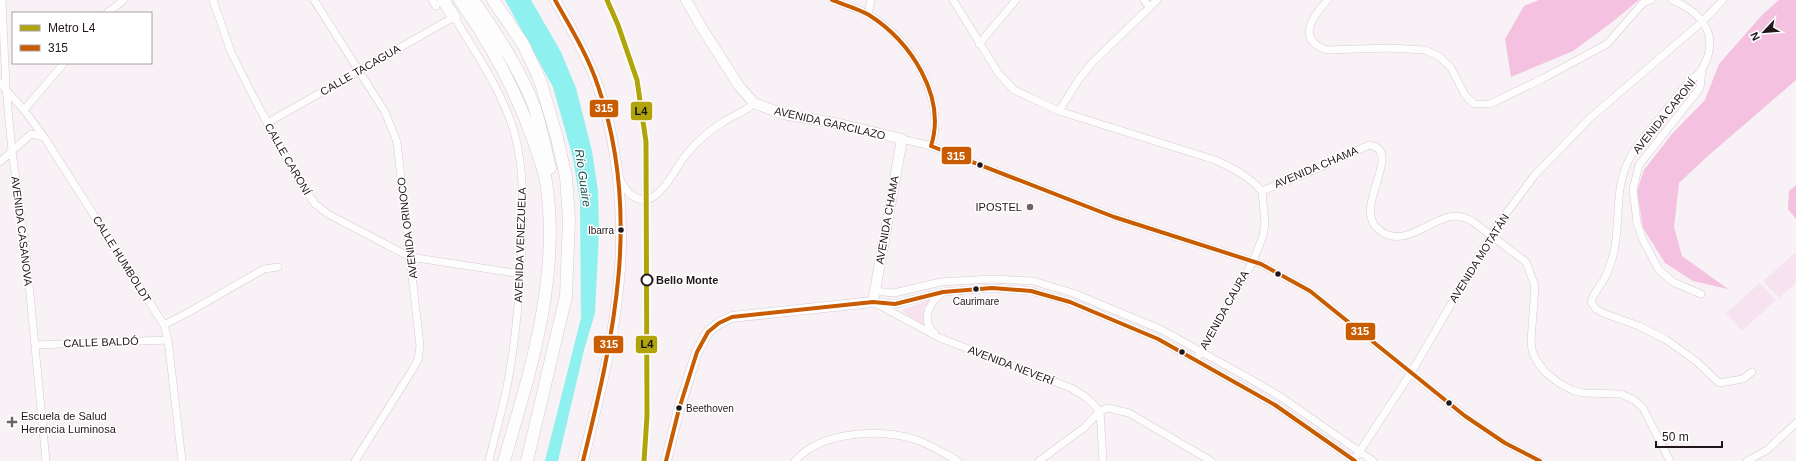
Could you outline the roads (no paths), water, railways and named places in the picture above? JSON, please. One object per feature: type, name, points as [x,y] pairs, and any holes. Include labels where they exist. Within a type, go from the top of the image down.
[{"type":"highway","points":[[460,0],[497,57],[525,116],[546,181],[550,216],[549,260],[544,301],[525,386],[504,461]]},
{"type":"highway","points":[[473,0],[496,34],[518,72],[534,107],[551,172],[554,192],[550,216]]},
{"type":"highway","points":[[493,0],[523,44],[540,80],[557,138],[566,177],[569,212],[566,296],[527,461]]},
{"type":"highway","points":[[437,2],[454,17]]},
{"type":"street","name":"AVENIDA CASANOVA","points":[[2,0],[3,86],[26,252],[46,461]]},
{"type":"street","name":"CALLE CARONÍ","points":[[213,0],[232,52],[267,123],[297,178],[315,204],[328,214],[410,257],[520,274]]},
{"type":"street","name":"AVENIDA ORINOCO","points":[[314,0],[386,112],[397,142],[420,346],[418,360],[354,461]]},
{"type":"street","points":[[554,0],[583,52],[598,86],[608,122],[618,175],[620,246],[618,298],[602,384],[583,461]]},
{"type":"street","points":[[618,175],[628,193],[633,197],[648,199],[654,196],[664,186],[686,155],[699,140],[722,123],[754,103],[739,86],[686,0]]},
{"type":"street","points":[[832,0],[868,14],[900,40],[910,53],[922,72],[933,106],[935,126],[932,146]]},
{"type":"street","points":[[868,14],[871,0]]},
{"type":"street","name":"AVENIDA CHAMA","points":[[953,0],[999,74],[1014,90],[1059,111],[1215,160],[1237,170],[1250,179],[1262,191],[1313,171],[1369,145],[1376,146],[1381,151],[1383,158],[1381,171],[1376,184],[1370,210],[1371,220],[1377,228],[1387,234],[1398,237],[1414,233],[1453,216],[1462,217],[1472,221],[1526,262],[1532,274],[1535,286],[1531,341],[1532,350],[1536,360],[1546,373],[1559,383],[1572,390],[1583,393],[1621,394],[1634,400],[1643,408],[1670,461]]},
{"type":"street","points":[[979,44],[1016,0]]},
{"type":"street","points":[[1144,0],[1150,8]]},
{"type":"street","points":[[1059,111],[1079,79],[1092,63],[1157,0]]},
{"type":"street","points":[[1328,0],[1313,18],[1309,27],[1311,39],[1319,47],[1328,50],[1388,48],[1426,50],[1440,57],[1451,68],[1464,95],[1474,104],[1490,104],[1542,79],[1607,44],[1643,3],[1651,0]]},
{"type":"street","points":[[1672,0],[1687,7],[1703,20]]},
{"type":"street","name":"AVENIDA MOTATÁN","points":[[1355,460],[1410,373],[1491,236],[1534,176],[1590,118],[1703,20],[1723,0]]},
{"type":"street","points":[[108,12],[121,1]]},
{"type":"street","name":"CALLE TACAGUA","points":[[267,123],[454,17]]},
{"type":"street","name":"AVENIDA VENEZUELA","points":[[454,17],[493,82],[506,109],[515,136],[524,190],[517,311],[505,395],[489,461]]},
{"type":"street","name":"AVENIDA CARONÍ","points":[[1701,294],[1673,282],[1659,270],[1643,240],[1637,223],[1633,189],[1635,175],[1639,166],[1700,88],[1702,70],[1708,56],[1709,38],[1708,28],[1703,20]]},
{"type":"street","points":[[24,110],[63,64]]},
{"type":"street","name":"AVENIDA CARONÍ","points":[[1702,70],[1689,82],[1650,130],[1627,163],[1618,200],[1619,218],[1613,257],[1602,284],[1594,292],[1591,302],[1596,309],[1603,313],[1639,326],[1665,339],[1696,361],[1719,383],[1743,378],[1752,372]]},
{"type":"street","name":"CALLE HUMBOLDT","points":[[3,86],[24,110],[44,137],[164,325],[168,340],[182,461]]},
{"type":"street","name":"AVENIDA GARCILAZO","points":[[754,103],[783,114],[840,124],[902,139]]},
{"type":"street","points":[[0,162],[31,134],[44,137]]},
{"type":"street","points":[[902,139],[932,146],[1114,217],[1180,239],[1252,260],[1310,291],[1410,373],[1487,431],[1518,451],[1540,461]]},
{"type":"street","name":"AVENIDA CHAMA","points":[[873,302],[902,139]]},
{"type":"street","name":"AVENIDA CAURA","points":[[1196,360],[1252,260],[1263,236],[1265,223],[1262,191]]},
{"type":"street","points":[[164,325],[264,269],[278,267]]},
{"type":"street","points":[[874,291],[894,293],[940,282],[992,279],[1033,281],[1073,293],[1162,330],[1281,397],[1361,451],[1373,461]]},
{"type":"street","points":[[666,461],[679,409],[696,352],[704,337],[714,327],[732,318],[873,302],[895,304],[943,292],[992,288],[1031,291],[1070,302],[1158,339],[1275,405],[1355,460]]},
{"type":"street","points":[[940,338],[931,331],[927,313],[934,299],[943,292]]},
{"type":"street","name":"AVENIDA NEVERÍ","points":[[873,302],[940,338],[1071,388],[1087,398],[1100,411]]},
{"type":"street","name":"CALLE BALDÓ","points":[[35,345],[168,340]]},
{"type":"street","points":[[1039,461],[1085,427],[1100,411],[1108,408],[1129,413],[1211,461]]},
{"type":"street","points":[[1100,411],[1103,461]]},
{"type":"street","points":[[1747,461],[1767,450],[1796,424]]},
{"type":"street","points":[[795,461],[813,447],[863,433],[916,440],[958,461]]},
{"type":"water","name":"Río Guaire","points":[[505,0],[531,0],[561,52],[576,88],[592,151],[598,191],[599,232],[595,313],[584,350],[558,461],[545,461],[581,318],[580,201],[573,158],[553,87]]},
{"type":"metro line","name":"L4","points":[[607,0],[618,25],[637,80],[646,142],[647,416],[644,461]]},
{"type":"place","name":"IPOSTEL","points":[[1030,207]]},
{"type":"place","name":"Ibarra","points":[[621,230]]},
{"type":"place","name":"Bello Monte","points":[[647,280]]},
{"type":"place","name":"Caurimare","points":[[976,289]]},
{"type":"place","name":"Beethoven","points":[[679,408]]},
{"type":"place","name":"Escuela de Salud Herencia Luminosa","points":[[12,422]]}]
